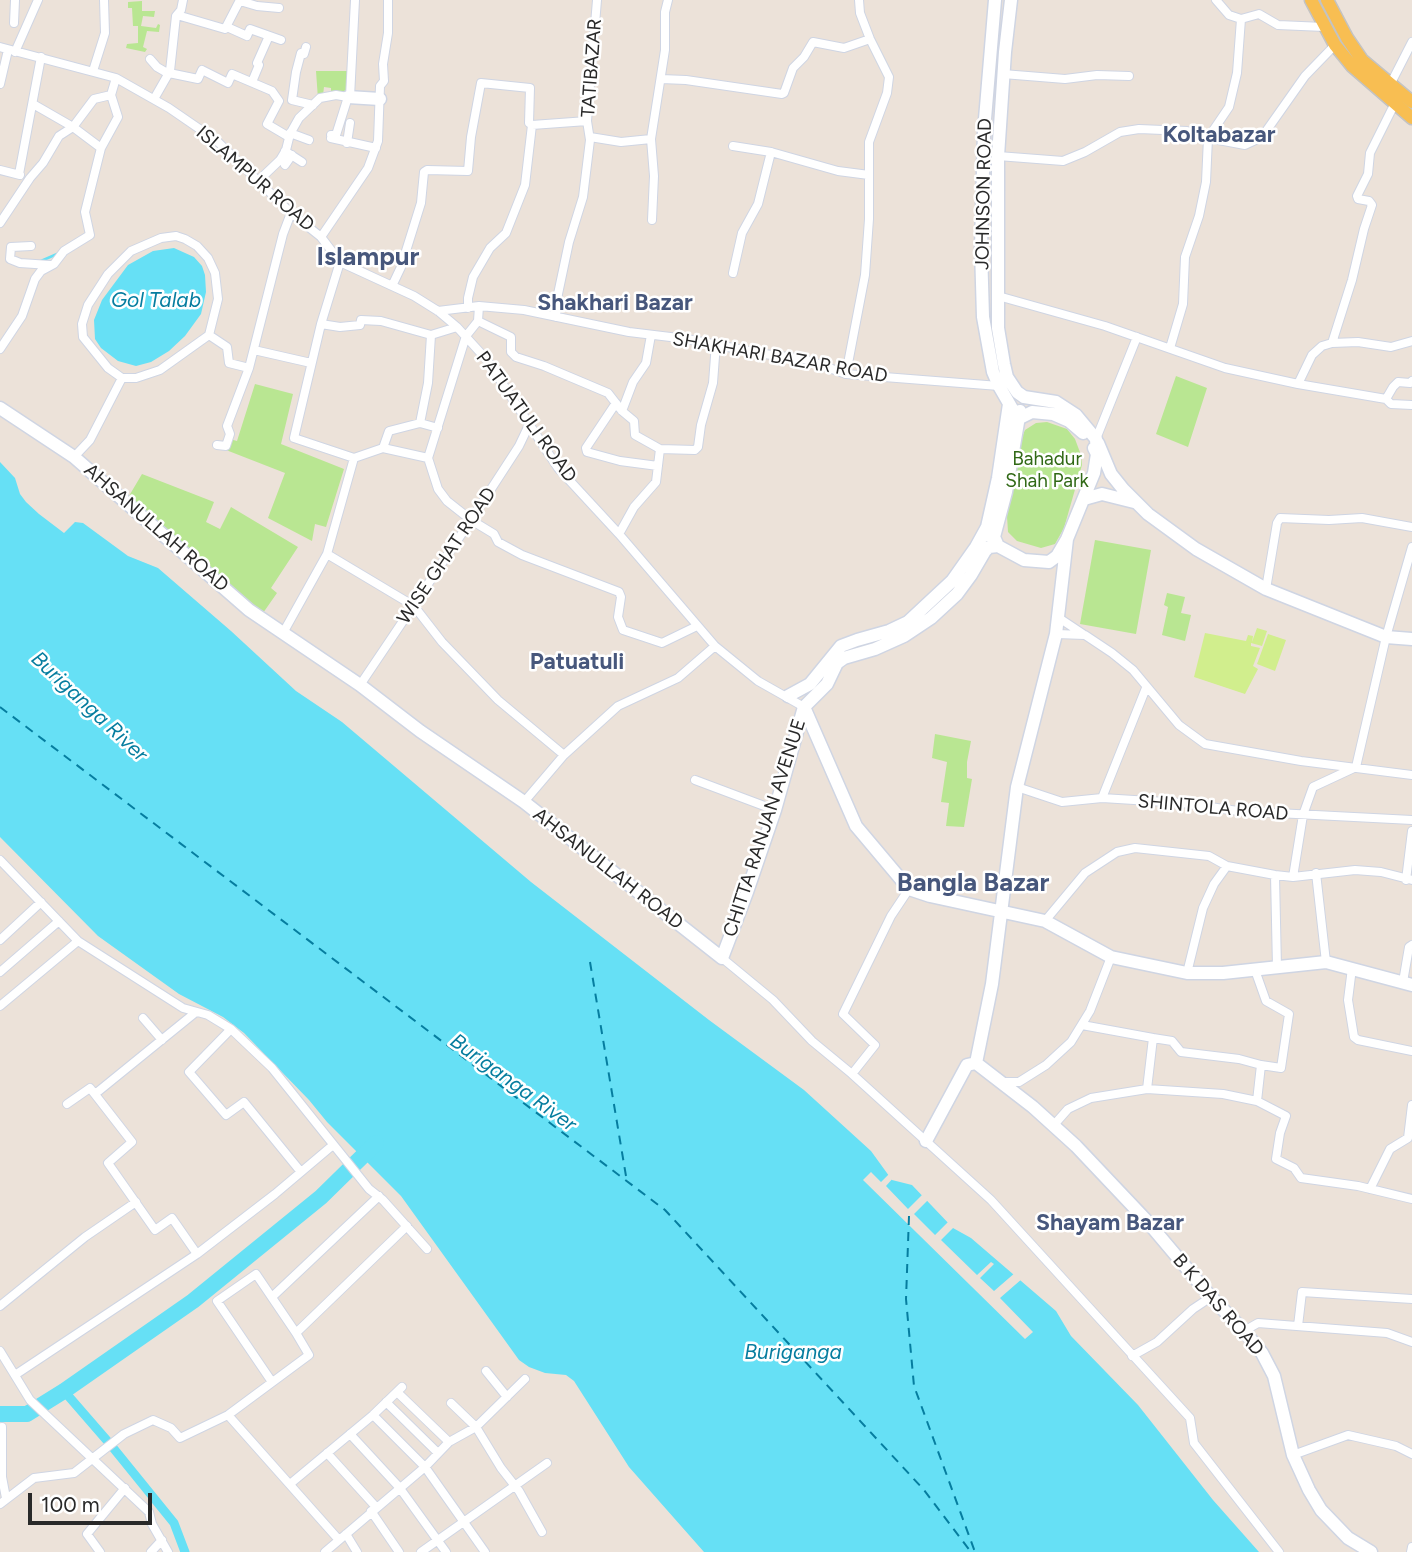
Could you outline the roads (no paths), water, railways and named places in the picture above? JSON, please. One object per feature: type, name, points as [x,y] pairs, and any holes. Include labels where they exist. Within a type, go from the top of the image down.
[{"type":"main road","points":[[1311,0],[1335,45],[1352,66],[1412,102]]},
{"type":"main road","points":[[1327,0],[1362,60],[1395,94],[1412,118]]},
{"type":"street","points":[[13,23],[15,0]]},
{"type":"street","points":[[0,84],[8,50],[38,0]]},
{"type":"street","points":[[93,71],[105,33],[104,0]]},
{"type":"street","points":[[155,99],[169,74],[177,15],[183,0]]},
{"type":"street","points":[[355,0],[349,97],[336,135],[331,136],[376,148]]},
{"type":"street","points":[[321,237],[368,167],[378,141],[380,86],[384,81],[383,64],[388,33],[388,0]]},
{"type":"street","name":"TATIBAZAR","points":[[556,317],[569,242],[583,197],[590,137],[587,121],[597,0]]},
{"type":"street","points":[[652,220],[654,176],[651,139],[661,79],[668,0]]},
{"type":"street","points":[[846,374],[865,275],[869,219],[869,142],[887,93],[889,77],[870,39],[860,13],[859,0]]},
{"type":"street","name":"JOHNSON ROAD","points":[[995,0],[985,131],[981,249],[983,317],[987,346],[1005,386]]},
{"type":"street","name":"JOHNSON ROAD","points":[[1005,386],[1007,377],[1000,346],[998,296],[998,156],[1011,0]]},
{"type":"street","points":[[1216,0],[1229,15],[1241,19],[1259,14],[1278,25],[1324,27]]},
{"type":"street","points":[[227,27],[240,1],[279,8]]},
{"type":"street","points":[[177,15],[221,29],[227,27],[247,36],[250,29],[281,40]]},
{"type":"street","points":[[1170,348],[1183,304],[1185,257],[1199,216],[1206,182],[1208,138],[1229,107],[1237,73],[1241,19]]},
{"type":"street","points":[[992,26],[1008,28]]},
{"type":"street","points":[[252,82],[269,36]]},
{"type":"street","points":[[661,79],[782,94],[793,68],[813,42],[844,48],[870,39]]},
{"type":"street","points":[[1332,343],[1372,205],[1357,196],[1368,174],[1370,153],[1395,94],[1412,41]]},
{"type":"street","points":[[998,156],[1063,161],[1120,132],[1139,129],[1187,131],[1245,145],[1262,136],[1306,76],[1335,45]]},
{"type":"street","points":[[306,47],[296,72],[292,100],[313,105]]},
{"type":"street","name":"ISLAMPUR ROAD","points":[[8,50],[116,78],[155,99],[218,141],[291,213],[321,237]]},
{"type":"street","points":[[19,174],[41,57]]},
{"type":"street","points":[[150,59],[169,74],[198,79],[202,70],[228,83],[232,74],[272,91],[279,97],[276,109],[267,124],[309,140]]},
{"type":"street","points":[[1003,75],[1065,79],[1097,75],[1129,76]]},
{"type":"street","points":[[0,349],[22,316],[35,279],[54,264],[64,251],[90,235],[85,212],[101,148],[118,117],[111,95],[116,78]]},
{"type":"street","points":[[392,286],[401,267],[421,202],[424,173],[427,170],[468,171],[481,83],[531,89],[529,123],[532,125],[525,185],[506,233],[490,248],[473,277],[468,308]]},
{"type":"street","points":[[0,223],[59,136],[73,127],[94,99],[111,95]]},
{"type":"street","points":[[285,165],[290,135],[299,118],[323,96],[380,99]]},
{"type":"street","points":[[33,104],[73,127],[101,148]]},
{"type":"street","points":[[532,125],[587,121]]},
{"type":"street","points":[[347,142],[350,123]]},
{"type":"street","points":[[985,131],[1000,132]]},
{"type":"street","points":[[590,137],[621,142],[651,139]]},
{"type":"street","points":[[733,146],[771,152],[838,171],[869,175]]},
{"type":"street","points":[[733,272],[741,233],[758,204],[771,152]]},
{"type":"street","points":[[259,180],[289,153]]},
{"type":"street","points":[[289,153],[302,162]]},
{"type":"street","points":[[0,170],[30,178]]},
{"type":"street","points":[[217,445],[226,446],[230,434],[227,426],[249,368],[291,213]]},
{"type":"street","points":[[176,236],[197,246],[208,258],[215,272],[218,285],[216,311],[209,335],[160,370],[136,378],[122,377],[108,368],[93,352],[83,337],[82,324],[88,305],[108,274],[131,251],[161,238],[176,236]]},
{"type":"street","name":"PATUATULI ROAD","points":[[321,237],[340,262],[438,311],[457,327],[487,360],[558,468],[715,646],[758,681],[804,707]]},
{"type":"street","points":[[31,246],[11,247],[10,259],[20,263],[50,265]]},
{"type":"street","points":[[340,262],[321,324],[294,438],[354,458],[383,448],[428,458]]},
{"type":"street","points":[[998,296],[1137,337],[1226,368],[1387,400],[1391,404],[1412,405]]},
{"type":"street","points":[[479,306],[478,321],[466,336],[428,458],[438,489],[447,501],[494,534],[498,542],[522,555],[619,592],[619,624],[623,630],[662,643],[697,626]]},
{"type":"street","name":"SHAKHARI BAZAR ROAD","points":[[438,311],[479,306],[524,310],[651,335],[716,343],[764,354],[804,359],[846,374],[1005,386]]},
{"type":"street","points":[[321,324],[340,327],[360,325],[361,320],[381,321],[431,335],[457,327]]},
{"type":"street","points":[[478,321],[511,337],[511,352],[516,358],[544,366],[608,393],[634,421],[635,435],[660,449],[695,450],[698,447],[713,383],[716,343]]},
{"type":"street","points":[[209,335],[227,346],[229,363],[249,368]]},
{"type":"street","points":[[420,424],[428,383],[431,335]]},
{"type":"street","points":[[622,411],[633,382],[646,363],[651,335]]},
{"type":"street","points":[[992,539],[1024,559],[1049,562],[1058,556],[1094,473],[1096,439],[1137,337]]},
{"type":"street","points":[[1298,384],[1312,355],[1322,346],[1358,342],[1391,347],[1412,341]]},
{"type":"street","points":[[254,350],[311,363]]},
{"type":"street","points":[[74,457],[90,440],[122,377]]},
{"type":"street","points":[[1387,400],[1392,387],[1398,383],[1412,381]]},
{"type":"street","points":[[981,386],[1009,404]]},
{"type":"street","points":[[1005,386],[1030,397],[1056,402],[1083,422],[1096,439],[1111,474],[1135,502],[1196,549],[1266,589],[1386,637],[1412,639]]},
{"type":"street","points":[[1005,386],[1009,404],[1018,419],[1032,412],[1061,416],[1080,430],[1097,454]]},
{"type":"street","name":"CHITTA RANJAN AVENUE","points":[[722,958],[775,810],[804,707],[827,684],[837,663],[904,636],[931,618],[957,594],[971,575],[992,539],[1006,492],[1018,419],[1023,405],[1030,397]]},
{"type":"street","points":[[616,403],[586,448],[587,452],[620,461],[657,466]]},
{"type":"street","name":"CHITTA RANJAN AVENUE","points":[[788,696],[810,684],[841,646],[897,628],[914,618],[992,539],[993,506],[1009,404]]},
{"type":"street","name":"AHSANULLAH ROAD","points":[[0,408],[74,457],[249,610],[524,802],[773,1000],[812,1041],[991,1200],[1191,1418],[1194,1443],[1279,1552]]},
{"type":"street","points":[[1083,422],[1104,420]]},
{"type":"street","points":[[383,448],[387,432],[420,424],[438,428]]},
{"type":"street","name":"WISE GHAT ROAD","points":[[360,685],[471,520],[519,446],[529,425]]},
{"type":"street","points":[[619,534],[634,507],[653,488],[660,449]]},
{"type":"street","points":[[284,633],[327,554],[354,458]]},
{"type":"street","points":[[1084,499],[1102,494],[1135,502]]},
{"type":"street","points":[[1266,589],[1280,517],[1329,520],[1362,518],[1412,527]]},
{"type":"street","points":[[926,1141],[967,1065],[976,1063],[992,984],[1017,787],[1056,634],[1067,539]]},
{"type":"street","points":[[1356,766],[1386,637],[1412,547]]},
{"type":"street","points":[[327,554],[414,606],[464,666],[498,700],[564,755]]},
{"type":"street","points":[[1059,618],[1133,670],[1179,725],[1205,744],[1301,761],[1412,775]]},
{"type":"street","points":[[1056,634],[1085,635]]},
{"type":"street","points":[[524,802],[564,755],[618,706],[678,678],[715,646]]},
{"type":"street","points":[[1102,798],[1146,688]]},
{"type":"street","points":[[804,707],[856,827],[909,888],[930,896],[1045,921],[1111,957],[1187,973],[1255,970],[1326,962],[1407,984],[1409,947],[1412,945]]},
{"type":"street","points":[[1293,877],[1303,815],[1313,787],[1356,766]]},
{"type":"street","points":[[695,780],[775,810]]},
{"type":"street","name":"SHINTOLA ROAD","points":[[1017,787],[1062,802],[1102,798],[1182,803],[1238,811],[1412,820]]},
{"type":"street","points":[[1045,921],[1085,873],[1117,852],[1135,848],[1184,852],[1209,856],[1227,866],[1293,877],[1356,870],[1381,872],[1409,880],[1412,831]]},
{"type":"street","points":[[0,860],[78,941],[183,1008],[208,1015],[231,1029],[272,1068],[369,1189],[379,1196],[427,1249]]},
{"type":"street","points":[[1187,973],[1203,908],[1214,884],[1227,866]]},
{"type":"street","points":[[1316,873],[1326,962]]},
{"type":"street","points":[[1275,875],[1277,968]]},
{"type":"street","points":[[852,1074],[875,1045],[843,1014],[891,916],[909,888]]},
{"type":"street","points":[[0,940],[41,902]]},
{"type":"street","points":[[0,972],[59,921]]},
{"type":"street","points":[[0,1006],[78,941]]},
{"type":"street","points":[[1003,1083],[1019,1082],[1046,1065],[1071,1042],[1090,1011],[1111,957]]},
{"type":"street","points":[[1352,968],[1348,1000],[1354,1037],[1412,1051]]},
{"type":"street","points":[[1082,1025],[1172,1041],[1181,1052],[1239,1059],[1281,1068],[1289,1014],[1266,1001],[1255,970]]},
{"type":"street","points":[[95,1094],[196,1012]]},
{"type":"street","points":[[143,1018],[162,1040]]},
{"type":"street","points":[[231,1029],[189,1073],[226,1115],[244,1102],[301,1172]]},
{"type":"street","points":[[1147,1089],[1153,1038]]},
{"type":"street","name":"B K DAS ROAD","points":[[976,1063],[1053,1126],[1146,1220],[1262,1353],[1274,1376],[1293,1455],[1321,1510],[1348,1538],[1371,1552]]},
{"type":"street","points":[[1257,1101],[1261,1065]]},
{"type":"street","points":[[67,1104],[90,1088],[132,1142],[108,1163],[155,1230],[172,1218],[197,1254]]},
{"type":"street","points":[[1053,1126],[1068,1109],[1091,1098],[1147,1089],[1214,1093],[1257,1101],[1286,1115],[1276,1159],[1294,1168],[1301,1178],[1412,1199]]},
{"type":"street","points":[[1370,1189],[1390,1149],[1408,1138],[1412,1105]]},
{"type":"street","points":[[15,1375],[197,1254],[333,1144]]},
{"type":"street","points":[[272,1297],[379,1196]]},
{"type":"street","points":[[0,1306],[85,1237],[136,1202]]},
{"type":"street","points":[[296,1333],[407,1226]]},
{"type":"street","points":[[3,1501],[34,1478],[74,1473],[124,1434],[153,1420],[171,1428],[180,1438],[228,1415],[309,1355],[256,1274],[217,1301],[272,1382]]},
{"type":"street","points":[[1298,1326],[1302,1292],[1412,1299]]},
{"type":"street","points":[[1132,1356],[1157,1342],[1193,1309],[1211,1297]]},
{"type":"street","points":[[1244,1331],[1258,1323],[1387,1333],[1412,1342]]},
{"type":"street","points":[[0,1351],[30,1400],[149,1512],[168,1552]]},
{"type":"street","points":[[486,1371],[507,1397]]},
{"type":"street","points":[[325,1552],[425,1467],[449,1442],[476,1427],[525,1379]]},
{"type":"street","points":[[290,1484],[373,1415],[399,1389],[449,1442]]},
{"type":"street","points":[[386,1402],[438,1454]]},
{"type":"street","points":[[451,1403],[476,1427],[542,1532]]},
{"type":"street","points":[[228,1415],[290,1484],[357,1552]]},
{"type":"street","points":[[373,1415],[425,1467],[485,1552]]},
{"type":"street","points":[[2,1427],[3,1501]]},
{"type":"street","points":[[350,1434],[399,1488],[446,1552]]},
{"type":"street","points":[[1293,1455],[1349,1435],[1396,1446],[1412,1454]]},
{"type":"street","points":[[327,1453],[373,1509],[399,1552]]},
{"type":"street","points":[[421,1552],[547,1462]]},
{"type":"street","points":[[94,1550],[87,1534],[125,1488]]},
{"type":"street","points":[[151,1552],[162,1540]]},
{"type":"water","name":"Gol Talab","points":[[174,248],[194,257],[202,266],[206,292],[201,314],[185,336],[169,351],[151,362],[136,366],[118,361],[101,348],[95,339],[94,320],[102,300],[128,265],[153,251]]},
{"type":"water","name":"Buriganga","points":[[0,462],[15,478],[20,494],[26,502],[39,514],[64,533],[75,522],[83,523],[128,556],[158,568],[296,691],[342,722],[531,882],[804,1090],[871,1151],[892,1180],[912,1185],[953,1228],[971,1238],[1056,1311],[1071,1336],[1138,1405],[1213,1500],[1259,1552],[704,1552],[629,1467],[574,1381],[566,1375],[545,1373],[529,1367],[519,1360],[401,1196],[244,1033],[223,1017],[179,994],[98,936],[0,837]]},
{"type":"waterway","points":[[41,261],[57,254]]},
{"type":"waterway","points":[[0,1414],[27,1414],[193,1301],[321,1197],[376,1143]]},
{"type":"waterway","points":[[64,1391],[174,1523],[185,1552]]},
{"type":"district","name":"Koltabazar","points":[[1219,135]]},
{"type":"district","name":"Islampur","points":[[368,257]]},
{"type":"district","name":"Shakhari Bazar","points":[[615,303]]},
{"type":"district","name":"Patuatuli","points":[[577,662]]},
{"type":"district","name":"Bangla Bazar","points":[[973,883]]},
{"type":"district","name":"Shayam Bazar","points":[[1110,1223]]},
{"type":"park label","name":"Bahadur Shah Park","points":[[1047,470]]},
{"type":"water label","name":"Buriganga River","points":[[89,707]]},
{"type":"water label","name":"Buriganga River","points":[[513,1083]]}]
